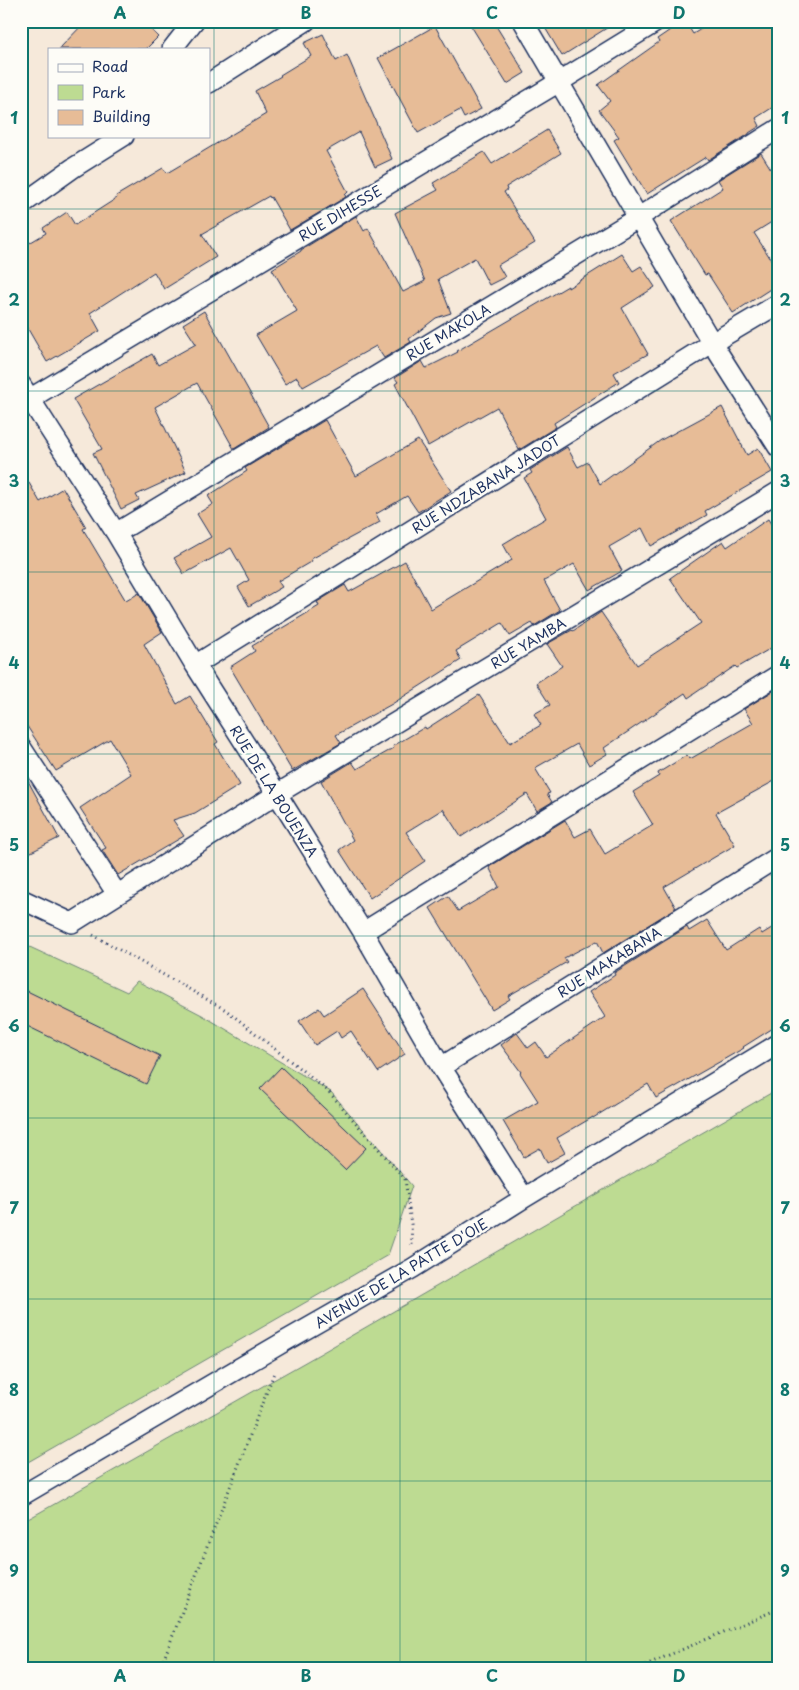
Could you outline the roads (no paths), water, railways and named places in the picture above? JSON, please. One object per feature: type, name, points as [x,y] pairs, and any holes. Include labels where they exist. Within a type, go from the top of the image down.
[{"type":"street","points":[[173,48],[194,21]]},
{"type":"street","points":[[210,82],[306,21]]},
{"type":"street","points":[[523,21],[712,343],[778,447]]},
{"type":"street","name":"RUE DIHESSE","points":[[24,396],[559,82],[658,21]]},
{"type":"street","name":"RUE MAKOLA","points":[[116,533],[639,217],[778,129]]},
{"type":"street","points":[[74,168],[98,138]]},
{"type":"street","points":[[21,205],[121,138]]},
{"type":"street","name":"RUE NDZABANA JADOT","points":[[195,665],[712,343],[778,304]]},
{"type":"street","name":"RUE DE LA BOUENZA","points":[[24,396],[116,533],[195,665],[363,932],[441,1067],[524,1198]]},
{"type":"street","name":"RUE YAMBA","points":[[21,899],[72,923],[277,794],[778,492]]},
{"type":"street","points":[[363,932],[778,675]]},
{"type":"street","points":[[21,747],[117,894]]},
{"type":"street","name":"RUE MAKABANA","points":[[441,1067],[778,857]]},
{"type":"street","name":"AVENUE DE LA PATTE D'OIE","points":[[21,1496],[413,1268],[524,1198],[778,1044]]}]
